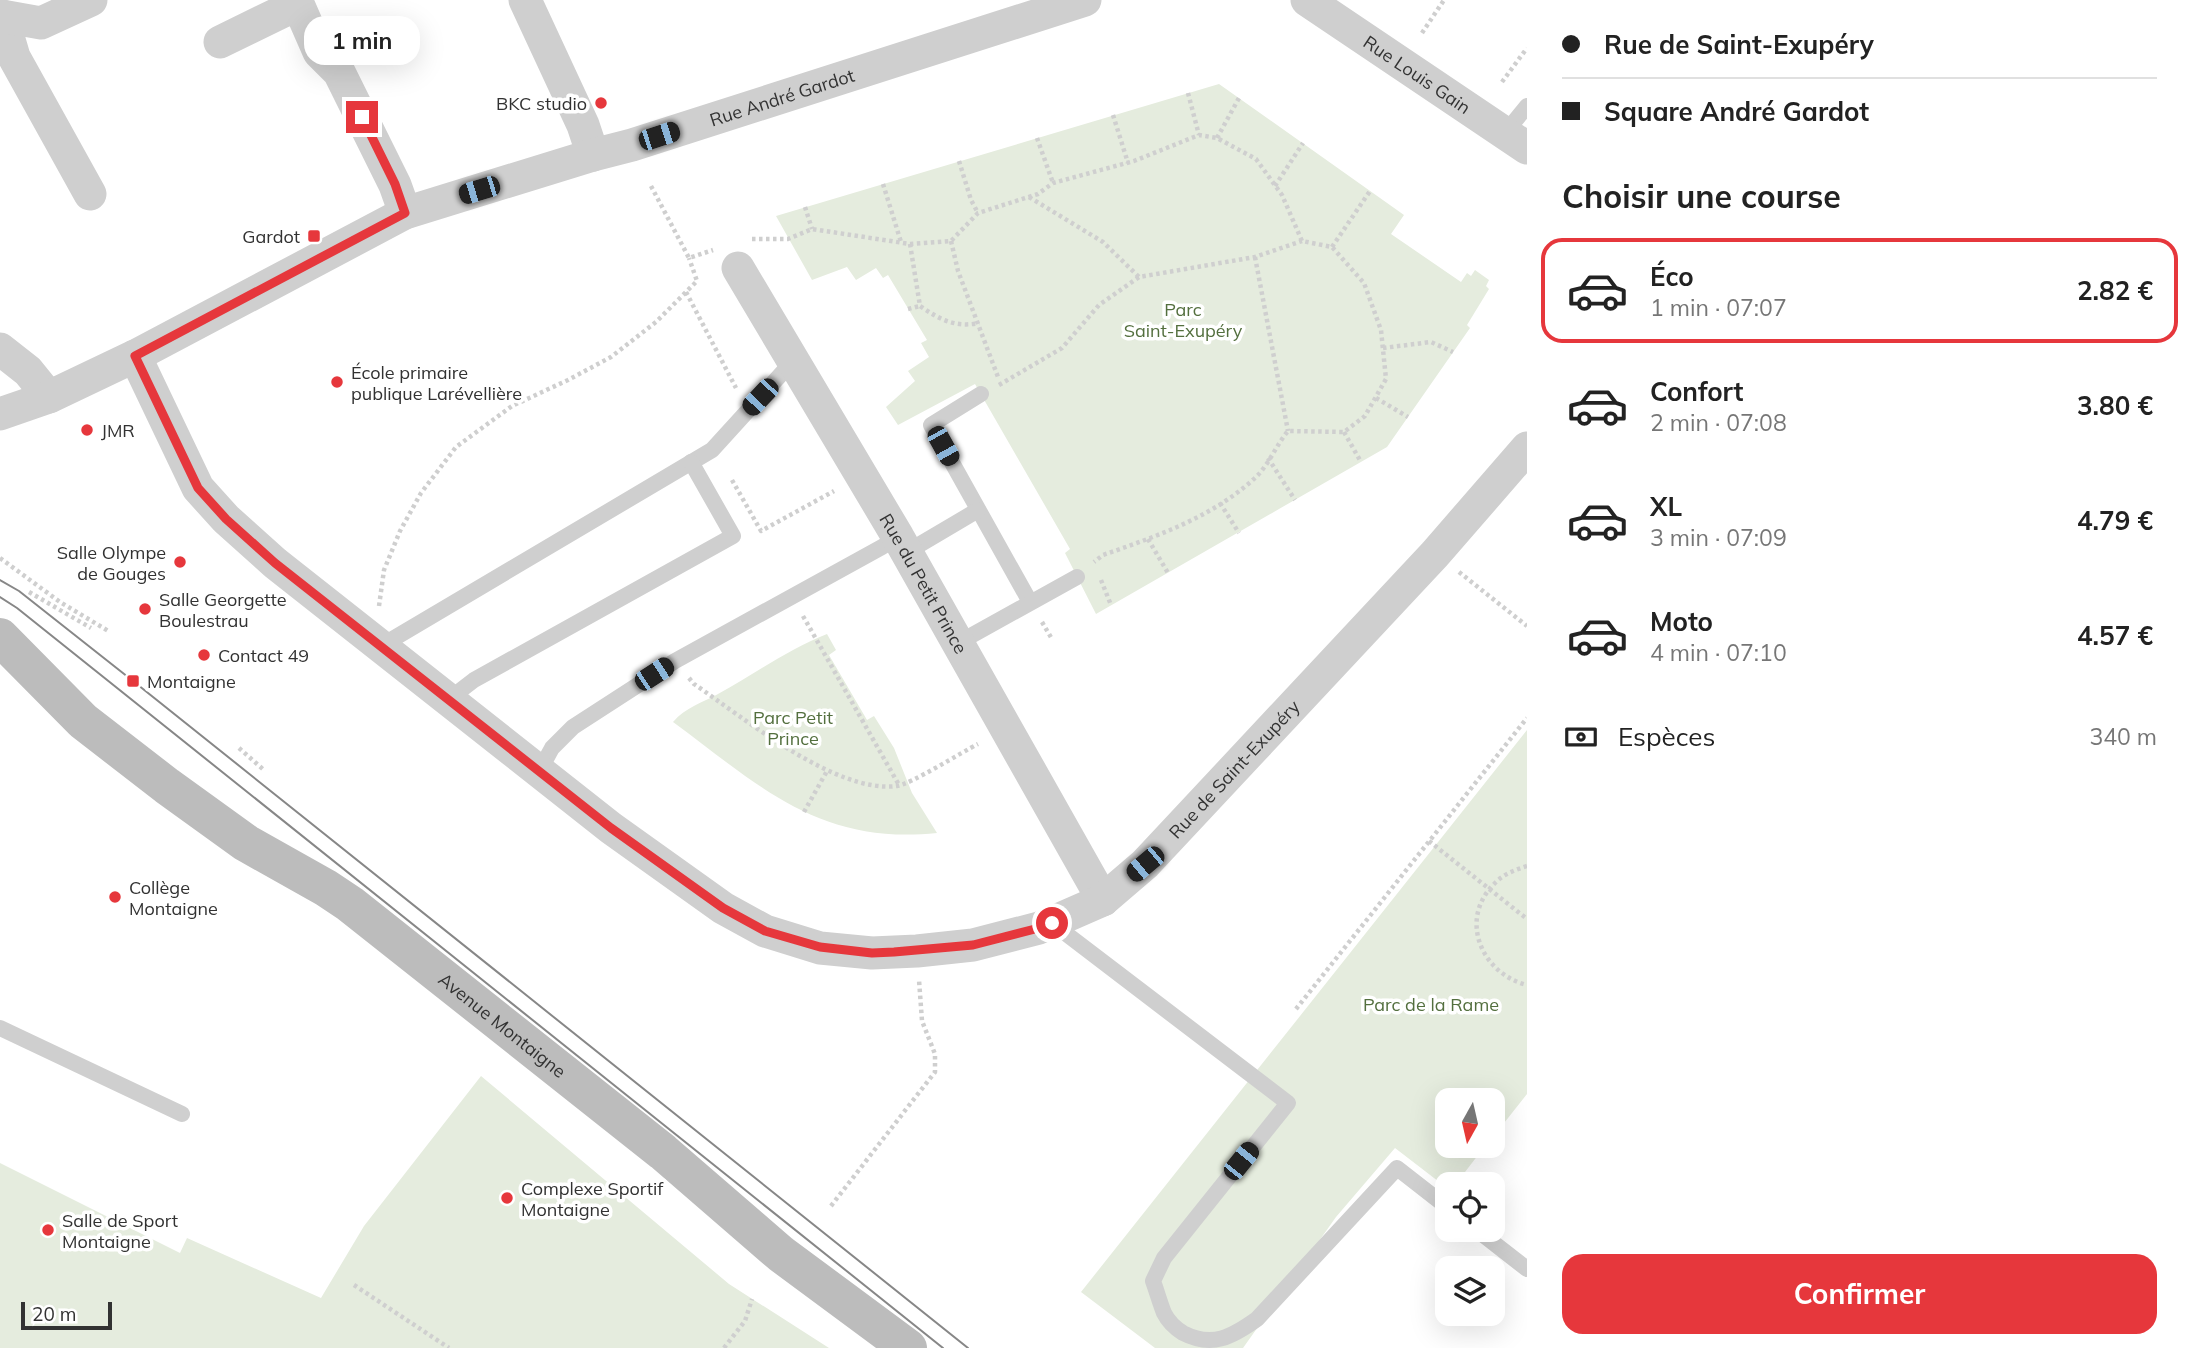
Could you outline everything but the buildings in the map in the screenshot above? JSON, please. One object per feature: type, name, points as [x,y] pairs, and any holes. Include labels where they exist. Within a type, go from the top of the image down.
[{"type":"main road","name":"Avenue Montaigne","points":[[0,637],[83,720],[167,786],[246,843],[326,888],[387,932],[663,1152],[781,1254],[908,1348]]},
{"type":"main road","name":"Avenue Montaigne","points":[[0,671],[83,720]]},
{"type":"street","points":[[90,194],[14,57],[1,16],[41,23],[91,0]]},
{"type":"street","points":[[525,0],[583,125],[593,155]]},
{"type":"street","name":"Rue André Gardot","points":[[18,411],[135,356],[405,213],[632,145],[1085,0]]},
{"type":"street","name":"Rue Louis Gain","points":[[1307,0],[1516,141]]},
{"type":"street","points":[[220,42],[298,4],[319,52],[339,72],[395,184],[405,213]]},
{"type":"street","name":"Rue du Petit Prince","points":[[735,251],[793,361],[902,544],[1103,900]]},
{"type":"street","points":[[0,349],[28,371],[18,411]]},
{"type":"street","name":"Rue de Saint-Exupéry","points":[[135,356],[198,488],[226,519],[275,563],[611,828],[723,908],[765,931],[809,944],[872,953],[973,945],[1039,928],[1103,900],[1145,864],[1434,554],[1527,448]]},
{"type":"lane","points":[[1516,141],[1527,106]]},
{"type":"lane","points":[[381,646],[712,450],[793,361]]},
{"type":"lane","points":[[981,394],[931,425],[1030,602]]},
{"type":"lane","points":[[448,700],[474,680],[733,536],[691,462]]},
{"type":"lane","points":[[540,770],[552,748],[573,727],[675,661],[792,597],[978,510]]},
{"type":"lane","points":[[958,643],[1077,577]]},
{"type":"lane","points":[[1052,923],[1287,1103],[1164,1258],[1153,1282],[1165,1314],[1176,1329],[1195,1341],[1212,1343],[1237,1334],[1257,1319],[1397,1168],[1435,1198]]},
{"type":"lane","points":[[0,1028],[181,1114]]},
{"type":"lane","points":[[1492,1242],[1527,1269]]},
{"type":"path","points":[[1422,33],[1444,0]]},
{"type":"path","points":[[1502,82],[1527,48]]},
{"type":"path","points":[[1188,93],[1199,135]]},
{"type":"path","points":[[1217,138],[1239,98]]},
{"type":"path","points":[[1114,115],[1128,163]]},
{"type":"path","points":[[689,258],[788,239],[813,229],[910,244],[951,241],[978,213],[1038,194],[1053,183],[1128,163],[1199,135],[1217,138],[1256,159],[1282,195],[1302,241]]},
{"type":"path","points":[[1037,138],[1053,183]]},
{"type":"path","points":[[1275,186],[1303,143]]},
{"type":"path","points":[[959,161],[971,200],[978,213]]},
{"type":"path","points":[[883,184],[901,242]]},
{"type":"path","points":[[378,612],[384,570],[400,531],[421,493],[456,447],[512,406],[611,357],[656,322],[697,281],[689,258],[652,186]]},
{"type":"path","points":[[1332,247],[1370,191]]},
{"type":"path","points":[[1029,197],[1103,242],[1139,277]]},
{"type":"path","points":[[805,207],[813,229]]},
{"type":"path","points":[[951,241],[958,271],[1001,384]]},
{"type":"path","points":[[981,394],[1062,348],[1099,304],[1139,277],[1255,257],[1302,241],[1332,247],[1364,283],[1381,330],[1386,379],[1365,416],[1343,432],[1287,431]]},
{"type":"path","points":[[910,244],[920,306],[942,322],[969,325],[979,323]]},
{"type":"path","points":[[1077,577],[1102,555],[1193,520],[1220,503],[1259,474],[1287,431],[1255,257]]},
{"type":"path","points":[[686,292],[741,398]]},
{"type":"path","points":[[908,309],[920,306]]},
{"type":"path","points":[[1383,348],[1431,342],[1453,352]]},
{"type":"path","points":[[1376,398],[1408,417]]},
{"type":"path","points":[[1343,432],[1361,462]]},
{"type":"path","points":[[1268,458],[1295,500]]},
{"type":"path","points":[[732,480],[761,531],[845,484]]},
{"type":"path","points":[[1220,503],[1239,533]]},
{"type":"path","points":[[1148,539],[1168,573]]},
{"type":"path","points":[[0,558],[60,603],[110,632]]},
{"type":"path","points":[[1095,561],[1111,605]]},
{"type":"path","points":[[1449,564],[1527,626]]},
{"type":"path","points":[[29,592],[91,628]]},
{"type":"path","points":[[792,597],[900,786]]},
{"type":"path","points":[[675,661],[694,684],[762,731],[827,771],[869,785],[900,786],[980,743]]},
{"type":"path","points":[[1296,1009],[1527,719]]},
{"type":"path","points":[[239,748],[265,771]]},
{"type":"path","points":[[804,812],[827,771]]},
{"type":"path","points":[[1429,841],[1527,919]]},
{"type":"path","points":[[1527,866],[1510,872],[1490,889],[1482,902],[1477,921],[1478,940],[1486,958],[1498,972],[1515,982],[1527,985]]},
{"type":"path","points":[[831,1206],[935,1072],[935,1054],[922,1021],[919,970]]},
{"type":"path","points":[[354,1285],[449,1348]]},
{"type":"path","points":[[724,1348],[746,1321],[752,1299]]},
{"type":"green space","name":"Parc Saint-Exupéry","points":[[1219,84],[1404,215],[1391,234],[1461,282],[1467,273],[1471,276],[1475,270],[1489,280],[1486,286],[1489,289],[1467,325],[1470,328],[1387,447],[1096,614],[1065,553],[1070,549],[975,384],[898,425],[886,407],[915,381],[908,371],[929,357],[921,343],[927,340],[888,275],[883,278],[876,268],[856,280],[847,267],[812,280],[776,216]]},
{"type":"green space","name":"Parc Petit Prince","points":[[827,634],[836,650],[829,655],[867,720],[874,716],[894,748],[912,793],[937,833],[895,834],[858,830],[825,820],[764,789],[673,722],[689,709],[785,654]]},
{"type":"green space","name":"Parc de la Rame","points":[[1527,730],[1527,1094],[1505,1122],[1505,1088],[1435,1088],[1435,1158],[1476,1158],[1465,1172],[1435,1172],[1435,1179],[1395,1148],[1336,1217],[1243,1348],[1155,1348],[1081,1292]]},
{"type":"green space","name":"Complexe Sportif Montaigne","points":[[481,1076],[729,1284],[829,1348],[0,1348],[0,1163],[180,1253],[187,1238],[321,1298],[364,1226]]},
{"type":"tram line","points":[[0,580],[19,591],[133,681],[968,1348]]},
{"type":"tram line","points":[[0,597],[943,1348]]},
{"type":"place","name":"BKC studio","points":[[601,103]]},
{"type":"place","name":"Gardot","points":[[314,236]]},
{"type":"place","name":"École primaire publique Larévellière","points":[[337,382]]},
{"type":"place","name":"JMR","points":[[87,430]]},
{"type":"place","name":"Salle Olympe de Gouges","points":[[180,562]]},
{"type":"place","name":"Salle Georgette Boulestrau","points":[[145,609]]},
{"type":"place","name":"Contact 49","points":[[204,655]]},
{"type":"place","name":"Montaigne","points":[[133,681]]},
{"type":"place","name":"Collège Montaigne","points":[[115,897]]},
{"type":"place","name":"Complexe Sportif Montaigne","points":[[507,1198]]},
{"type":"place","name":"Salle de Sport Montaigne","points":[[48,1230]]},
{"type":"route","points":[[362,117],[395,184],[405,213],[135,356],[198,488],[226,519],[275,563],[611,828],[723,908],[765,931],[820,947],[872,953],[973,945],[1052,923]]}]
